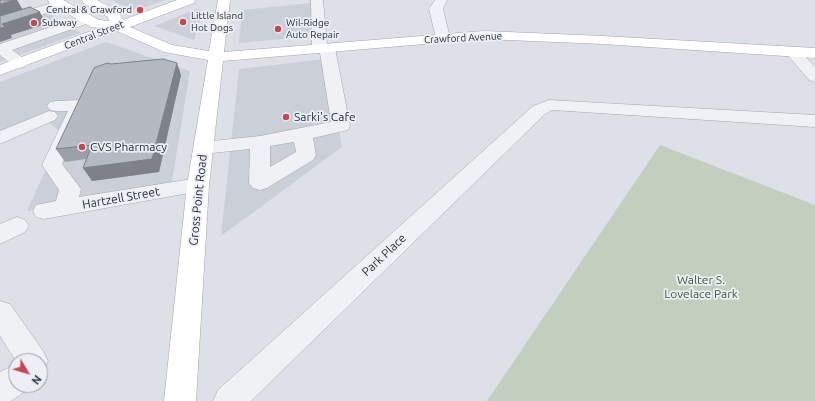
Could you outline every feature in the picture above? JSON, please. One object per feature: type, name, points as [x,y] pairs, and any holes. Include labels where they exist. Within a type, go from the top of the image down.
[{"type":"main road","name":"Crawford Avenue","points":[[88,0],[114,15],[118,26]]},
{"type":"main road","name":"Central Street","points":[[0,70],[189,0]]},
{"type":"main road","name":"Gross Point Road","points":[[180,401],[198,185],[224,0]]},
{"type":"main road","name":"Crawford Avenue","points":[[57,2],[96,24],[118,26],[137,36],[170,49],[216,57],[443,38],[492,36],[603,40],[815,53]]},
{"type":"street","points":[[203,148],[260,142],[341,126],[323,49],[317,0]]},
{"type":"street","points":[[441,0],[436,8],[443,38]]},
{"type":"street","points":[[0,24],[57,2]]},
{"type":"street","points":[[20,63],[1,49],[87,19]]},
{"type":"street","points":[[793,52],[815,77]]},
{"type":"street","points":[[0,138],[52,111],[80,105],[52,165],[70,189],[66,207]]},
{"type":"street","name":"Park Place","points":[[229,401],[539,110],[549,105],[815,121]]},
{"type":"street","points":[[260,142],[260,183],[306,155],[303,134]]},
{"type":"street","name":"Hartzell Street","points":[[44,211],[198,185]]},
{"type":"street","points":[[0,313],[28,353]]},
{"type":"shaded area","points":[[112,0],[165,0],[134,11]]},
{"type":"shaded area","points":[[313,3],[322,35],[239,43],[242,10]]},
{"type":"shaded area","points":[[197,9],[203,11],[194,40],[154,26]]},
{"type":"shaded area","points":[[45,11],[80,33],[0,62],[0,26]]},
{"type":"shaded area","points":[[106,42],[190,71],[171,187],[27,211],[62,134],[45,118],[0,138],[0,82]]},
{"type":"shaded area","points":[[326,59],[342,147],[221,236],[239,69]]},
{"type":"green space","name":"Walter S. Lovelace Park","points":[[660,145],[815,205],[815,401],[487,401]]},
{"type":"building","points":[[0,0],[14,0],[0,4]]},
{"type":"building","points":[[30,7],[40,12],[2,24],[5,27],[0,28],[0,16]]},
{"type":"building","name":"CVS Pharmacy","points":[[163,59],[177,63],[152,159],[83,168],[92,145],[56,149],[94,68],[107,63],[111,64]]},
{"type":"place","name":"Central & Crawford","points":[[140,10]]},
{"type":"place","name":"Little Island Hot Dogs","points":[[183,22]]},
{"type":"place","name":"Subway","points":[[34,23]]},
{"type":"place","name":"Wil-Ridge Auto Repair","points":[[278,29]]},
{"type":"place","name":"Sarki's Cafe","points":[[286,117]]},
{"type":"place","name":"CVS Pharmacy","points":[[82,147]]}]
